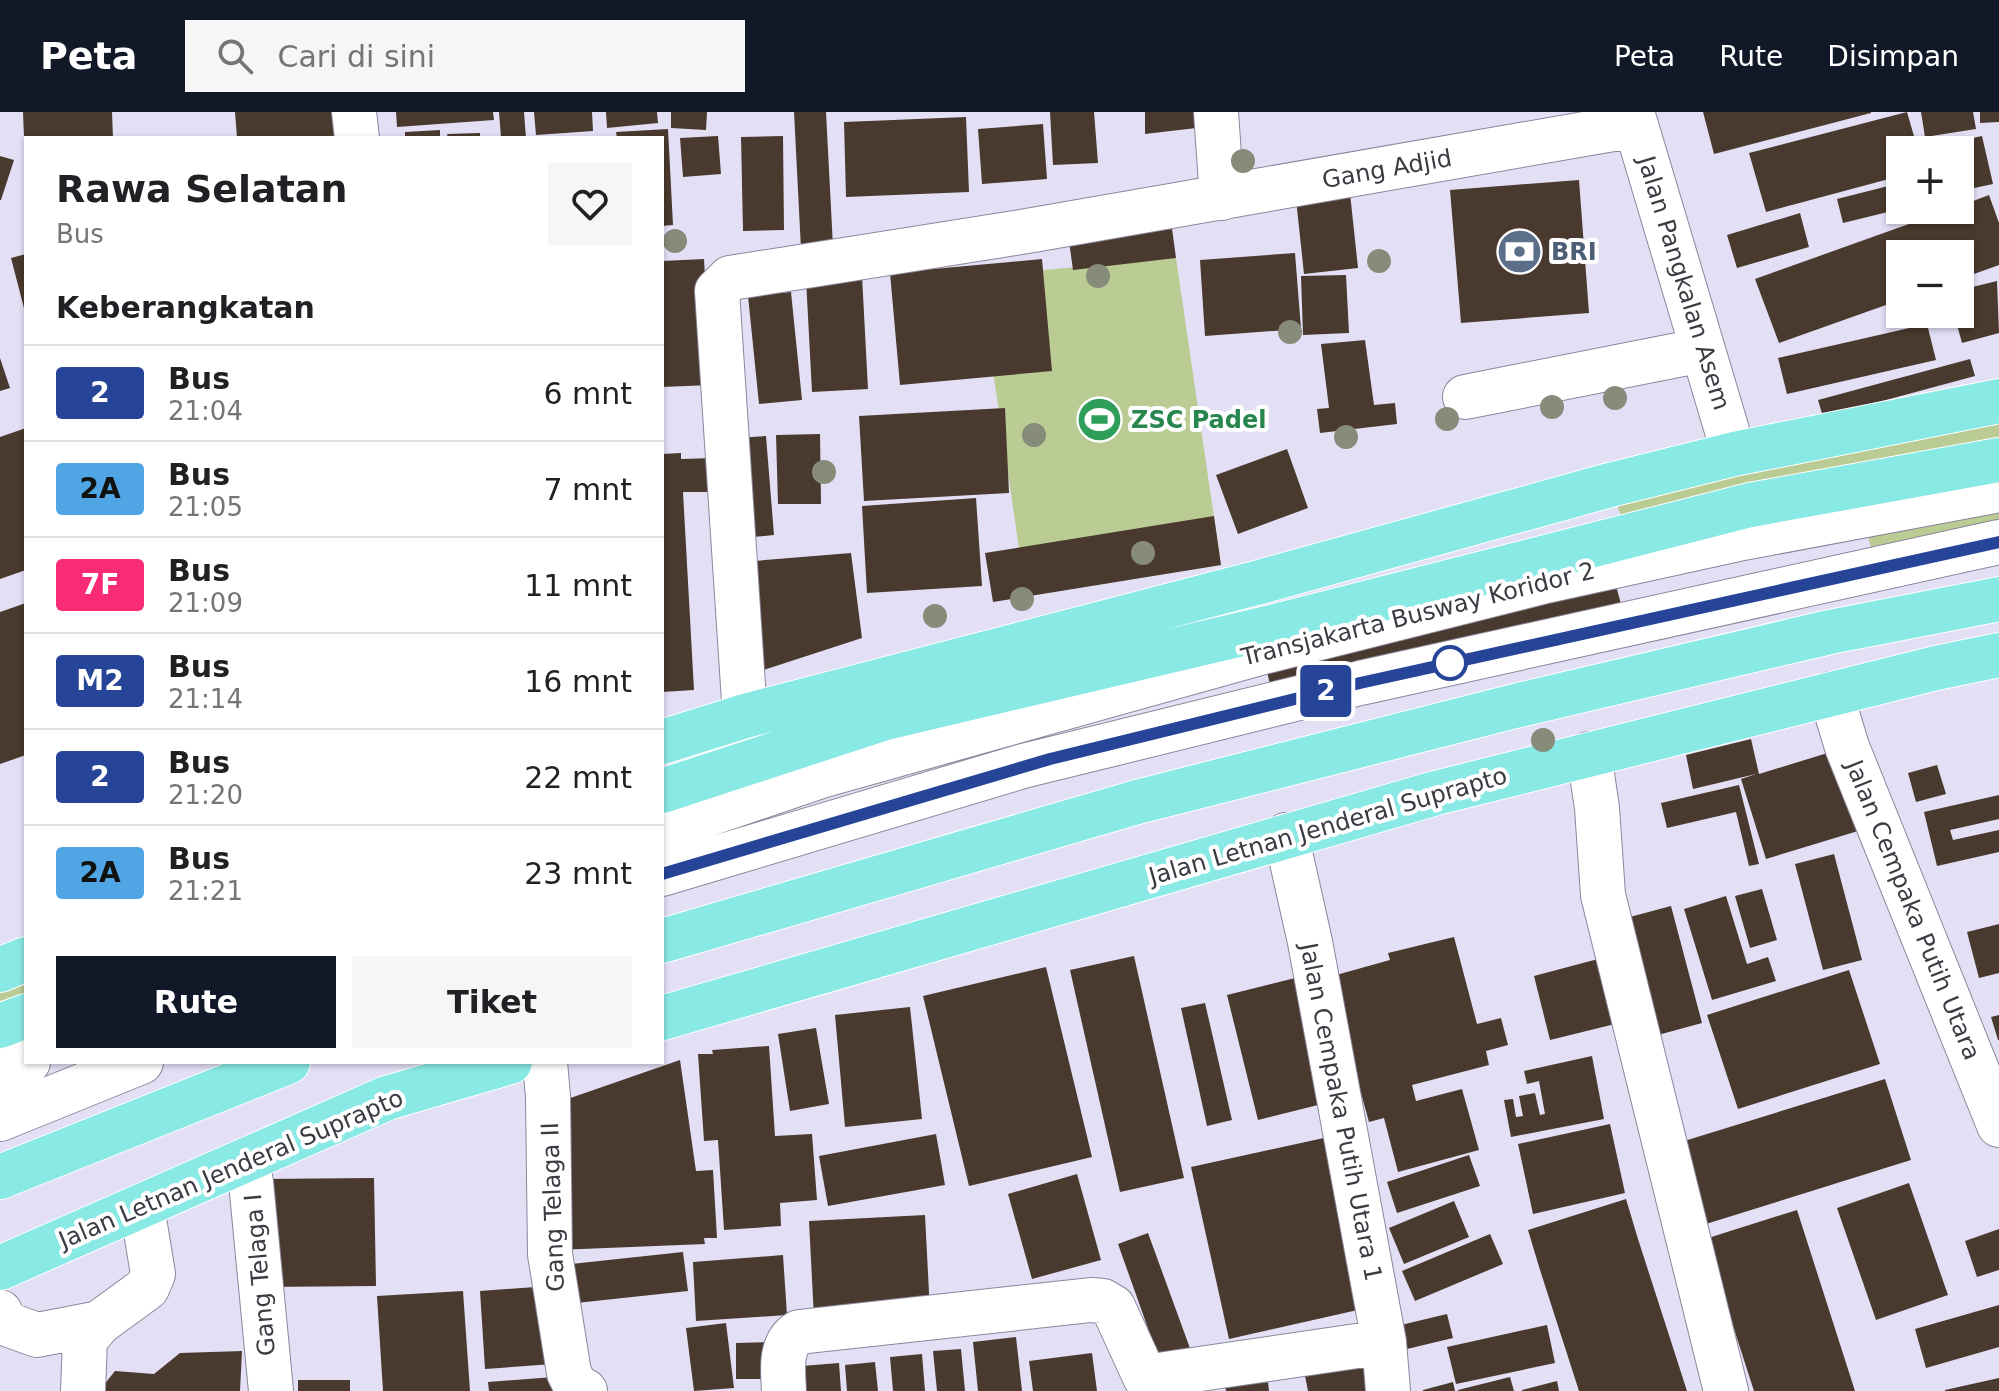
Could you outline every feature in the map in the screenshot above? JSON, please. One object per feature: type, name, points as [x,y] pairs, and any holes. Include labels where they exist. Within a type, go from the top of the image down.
[{"type":"main road","points":[[664,741],[745,716],[1256,583],[1610,485],[1734,454],[1999,401]]},
{"type":"main road","points":[[664,790],[885,718],[1272,627],[1750,505],[1999,460]]},
{"type":"main road","points":[[1256,583],[1272,627]]},
{"type":"main road","points":[[664,940],[1137,802],[1455,721],[1830,632],[1999,599]]},
{"type":"main road","name":"Jalan Letnan Jenderal Suprapto","points":[[664,1017],[1436,793],[1999,655]]},
{"type":"main road","points":[[1436,793],[1455,721]]},
{"type":"main road","points":[[0,970],[24,960]]},
{"type":"main road","points":[[0,1177],[283,1064]]},
{"type":"main road","name":"Jalan Letnan Jenderal Suprapto","points":[[0,1268],[387,1098],[503,1064]]},
{"type":"street","points":[[354,112],[357,136]]},
{"type":"street","points":[[1216,112],[1222,198]]},
{"type":"street","name":"Gang Adjid","points":[[745,716],[717,291],[730,278],[1222,198],[1634,118]]},
{"type":"street","name":"Jalan Pangkalan Asem","points":[[1634,118],[1734,454]]},
{"type":"street","points":[[1465,397],[1703,350]]},
{"type":"street","name":"Transjakarta Busway Koridor 2","points":[[664,829],[824,775],[1263,652],[1546,581],[1738,539],[1999,490]]},
{"type":"street","points":[[664,873],[1023,766],[1360,683],[1999,542]]},
{"type":"street","name":"Jalan Cempaka Putih Utara","points":[[1831,694],[1847,747],[1999,1125]]},
{"type":"street","points":[[1589,754],[1597,808],[1603,895],[1726,1391]]},
{"type":"street","name":"Jalan Cempaka Putih Utara 1","points":[[1286,835],[1310,942],[1384,1342],[1388,1391]]},
{"type":"street","points":[[0,1073],[24,1064]]},
{"type":"street","points":[[0,1119],[136,1064]]},
{"type":"street","name":"Gang Telaga II","points":[[545,1064],[552,1278],[569,1373],[575,1385],[585,1391]]},
{"type":"street","name":"Gang Telaga I","points":[[247,1160],[271,1391]]},
{"type":"street","points":[[83,1391],[85,1340],[99,1323],[147,1288],[153,1274],[142,1207]]},
{"type":"street","points":[[777,1391],[786,1347],[792,1336],[799,1332],[1103,1301],[1113,1307],[1146,1384],[1384,1342]]},
{"type":"street","points":[[0,1312],[4,1323],[37,1335],[99,1323]]},
{"type":"green space","name":"ZSC Padel","points":[[1176,258],[1221,565],[1026,596],[979,276]]},
{"type":"green space","points":[[1999,403],[1999,463],[1628,536],[1610,485]]},
{"type":"green space","points":[[1999,490],[1999,542],[1876,569],[1863,515]]},
{"type":"green space","points":[[24,962],[24,1017],[0,1026],[0,970]]},
{"type":"building","points":[[23,112],[112,112],[113,136],[24,138]]},
{"type":"building","points":[[235,112],[342,112],[343,136],[237,136]]},
{"type":"building","points":[[396,112],[493,112],[494,120],[397,127]]},
{"type":"building","points":[[499,112],[524,112],[526,136],[501,136]]},
{"type":"building","points":[[534,112],[592,112],[593,131],[536,135]]},
{"type":"building","points":[[606,112],[657,112],[658,123],[607,128]]},
{"type":"building","points":[[671,112],[707,112],[706,130],[671,128]]},
{"type":"building","points":[[794,112],[826,112],[833,247],[801,249]]},
{"type":"building","points":[[1050,112],[1094,112],[1098,163],[1053,165]]},
{"type":"building","points":[[1145,112],[1204,112],[1205,127],[1145,134]]},
{"type":"building","points":[[1703,112],[1871,112],[1871,113],[1714,154]]},
{"type":"building","points":[[1907,112],[1914,136],[1886,136],[1886,180],[1766,212],[1749,153]]},
{"type":"building","points":[[1921,112],[1973,112],[1976,129],[1925,136]]},
{"type":"building","points":[[1980,112],[1999,112],[1999,122],[1980,123]]},
{"type":"building","points":[[966,117],[969,192],[846,197],[844,122]]},
{"type":"building","points":[[1043,124],[1047,179],[982,184],[978,129]]},
{"type":"building","points":[[668,129],[673,225],[664,226],[664,136],[617,136],[616,132]]},
{"type":"building","points":[[440,130],[440,136],[405,136],[405,132]]},
{"type":"building","points":[[480,133],[480,136],[448,136]]},
{"type":"building","points":[[718,136],[721,174],[683,177],[680,138]]},
{"type":"building","points":[[783,136],[784,230],[743,231],[741,137]]},
{"type":"building","points":[[1982,136],[1993,184],[1974,188],[1974,138]]},
{"type":"building","points":[[0,156],[14,160],[1,200],[0,200]]},
{"type":"building","name":"BRI","points":[[1579,180],[1589,313],[1461,323],[1450,190]]},
{"type":"building","points":[[1886,187],[1886,212],[1843,223],[1837,199]]},
{"type":"building","points":[[1350,193],[1358,268],[1304,274],[1296,199]]},
{"type":"building","points":[[1989,195],[1999,223],[1999,265],[1974,274],[1974,240],[1886,240],[1886,305],[1779,343],[1755,279],[1909,224],[1974,224],[1974,201]]},
{"type":"building","points":[[1800,213],[1809,247],[1737,268],[1727,235]]},
{"type":"building","points":[[1171,221],[1176,258],[1073,270],[1068,234]]},
{"type":"building","points":[[1295,253],[1301,329],[1205,336],[1200,260]]},
{"type":"building","points":[[24,255],[24,308],[11,258]]},
{"type":"building","points":[[704,259],[711,385],[664,387],[664,261]]},
{"type":"building","points":[[1042,259],[1052,371],[900,385],[890,273]]},
{"type":"building","points":[[1346,275],[1349,333],[1303,335],[1301,276]]},
{"type":"building","points":[[862,276],[868,389],[812,392],[806,279]]},
{"type":"building","points":[[1997,281],[1999,333],[1962,343],[1958,328],[1974,328],[1974,287]]},
{"type":"building","points":[[791,292],[802,400],[759,404],[748,296]]},
{"type":"building","points":[[1909,328],[1928,328],[1936,360],[1787,394],[1778,358]]},
{"type":"building","points":[[1365,340],[1374,405],[1395,403],[1397,424],[1320,433],[1317,409],[1329,408],[1321,344]]},
{"type":"building","points":[[0,358],[10,388],[0,391]]},
{"type":"building","points":[[1970,359],[1975,376],[1823,417],[1818,400]]},
{"type":"building","points":[[1005,408],[1009,493],[864,501],[859,416]]},
{"type":"building","points":[[24,429],[24,571],[0,579],[0,437]]},
{"type":"building","points":[[820,434],[821,504],[778,504],[776,435]]},
{"type":"building","points":[[766,436],[774,535],[743,538],[734,438]]},
{"type":"building","points":[[1287,449],[1308,508],[1238,534],[1216,475]]},
{"type":"building","points":[[681,453],[681,459],[716,458],[717,492],[683,492],[694,690],[664,692],[664,454]]},
{"type":"building","points":[[976,498],[982,586],[867,593],[862,506]]},
{"type":"building","points":[[1214,516],[1221,565],[993,602],[985,553]]},
{"type":"building","points":[[851,553],[862,638],[751,674],[742,562]]},
{"type":"building","points":[[1614,579],[1623,611],[1272,694],[1265,662]]},
{"type":"building","points":[[24,604],[24,756],[0,764],[0,612]]},
{"type":"building","points":[[1751,739],[1759,774],[1834,751],[1858,831],[1766,859],[1741,779],[1756,774],[1693,789],[1686,755]]},
{"type":"building","points":[[1937,765],[1946,794],[1916,802],[1908,773]]},
{"type":"building","points":[[1739,785],[1759,864],[1749,866],[1736,812],[1667,828],[1661,803]]},
{"type":"building","points":[[1999,795],[1999,819],[1950,830],[1953,840],[1999,830],[1999,852],[1937,866],[1924,812]]},
{"type":"building","points":[[1834,854],[1862,960],[1823,970],[1795,864]]},
{"type":"building","points":[[1762,889],[1777,940],[1750,948],[1735,896]]},
{"type":"building","points":[[1726,896],[1747,964],[1768,957],[1776,981],[1712,1000],[1684,909]]},
{"type":"building","points":[[1671,906],[1702,1023],[1647,1038],[1615,921]]},
{"type":"building","points":[[1999,924],[1999,973],[1979,978],[1967,932]]},
{"type":"building","points":[[1454,937],[1477,1024],[1501,1018],[1508,1045],[1486,1051],[1489,1065],[1412,1085],[1416,1101],[1462,1089],[1479,1150],[1398,1172],[1384,1118],[1369,1122],[1329,977],[1390,960],[1388,953]]},
{"type":"building","points":[[1134,956],[1184,1178],[1120,1192],[1070,970]]},
{"type":"building","points":[[1598,959],[1615,1024],[1550,1040],[1534,976]]},
{"type":"building","points":[[1046,967],[1092,1157],[969,1186],[923,996]]},
{"type":"building","points":[[1849,970],[1880,1064],[1738,1109],[1707,1015]]},
{"type":"building","points":[[1303,976],[1334,1101],[1258,1120],[1227,995]]},
{"type":"building","points":[[1205,1003],[1232,1120],[1207,1126],[1181,1008]]},
{"type":"building","points":[[910,1007],[922,1119],[845,1127],[835,1015]]},
{"type":"building","points":[[1999,1015],[1999,1040],[1998,1040],[1991,1017]]},
{"type":"building","points":[[816,1028],[829,1104],[790,1111],[778,1034]]},
{"type":"building","points":[[769,1046],[775,1136],[812,1134],[817,1200],[780,1203],[781,1226],[724,1230],[718,1140],[704,1141],[698,1054],[713,1054],[712,1050]]},
{"type":"building","points":[[1592,1056],[1604,1119],[1511,1137],[1504,1100],[1513,1099],[1516,1117],[1523,1116],[1519,1096],[1535,1093],[1540,1115],[1545,1114],[1539,1081],[1527,1084],[1524,1071]]},
{"type":"building","points":[[680,1060],[696,1171],[713,1170],[717,1238],[704,1238],[705,1244],[557,1250],[556,1103]]},
{"type":"building","points":[[1885,1079],[1911,1160],[1706,1224],[1681,1142]]},
{"type":"building","points":[[1610,1124],[1625,1193],[1533,1214],[1518,1144]]},
{"type":"building","points":[[936,1134],[945,1185],[828,1206],[819,1156]]},
{"type":"building","points":[[1333,1136],[1371,1307],[1229,1339],[1191,1167]]},
{"type":"building","points":[[1469,1155],[1480,1186],[1397,1213],[1387,1182]]},
{"type":"building","points":[[1077,1174],[1101,1260],[1032,1279],[1008,1194]]},
{"type":"building","points":[[374,1178],[376,1286],[262,1287],[262,1179]]},
{"type":"building","points":[[1909,1183],[1948,1295],[1876,1320],[1837,1208]]},
{"type":"building","points":[[1626,1199],[1687,1391],[1579,1391],[1540,1270],[1528,1230]]},
{"type":"building","points":[[1454,1201],[1469,1237],[1404,1264],[1389,1228]]},
{"type":"building","points":[[1797,1210],[1855,1391],[1754,1391],[1705,1239]]},
{"type":"building","points":[[925,1215],[930,1312],[814,1318],[809,1221]]},
{"type":"building","points":[[1999,1229],[1999,1270],[1977,1277],[1965,1241]]},
{"type":"building","points":[[1148,1233],[1191,1351],[1160,1362],[1118,1244]]},
{"type":"building","points":[[1490,1234],[1503,1264],[1415,1301],[1402,1271]]},
{"type":"building","points":[[683,1252],[688,1291],[567,1304],[562,1265]]},
{"type":"building","points":[[783,1255],[787,1315],[696,1321],[693,1262]]},
{"type":"building","points":[[549,1286],[553,1364],[485,1369],[480,1291]]},
{"type":"building","points":[[463,1291],[470,1391],[383,1391],[377,1296]]},
{"type":"building","points":[[1999,1305],[1999,1347],[1926,1368],[1915,1329]]},
{"type":"building","points":[[1447,1314],[1453,1338],[1407,1349],[1401,1325]]},
{"type":"building","points":[[726,1323],[734,1388],[694,1391],[686,1328]]},
{"type":"building","points":[[1547,1325],[1555,1363],[1456,1384],[1447,1347]]},
{"type":"building","points":[[1016,1337],[1022,1391],[978,1391],[973,1342]]},
{"type":"building","points":[[775,1342],[775,1379],[736,1379],[736,1343]]},
{"type":"building","points":[[961,1349],[965,1391],[937,1391],[933,1351]]},
{"type":"building","points":[[242,1351],[240,1391],[99,1391],[115,1371],[154,1374],[180,1353]]},
{"type":"building","points":[[1092,1353],[1097,1391],[1033,1391],[1029,1361]]},
{"type":"building","points":[[1369,1353],[1377,1391],[1308,1391],[1303,1366]]},
{"type":"building","points":[[922,1354],[925,1391],[893,1391],[890,1357]]},
{"type":"building","points":[[875,1362],[878,1391],[847,1391],[845,1365]]},
{"type":"building","points":[[839,1363],[841,1391],[791,1391],[789,1367]]},
{"type":"building","points":[[554,1377],[555,1391],[489,1391],[488,1382]]},
{"type":"building","points":[[1510,1377],[1514,1391],[1458,1391],[1458,1390]]},
{"type":"building","points":[[1999,1378],[1999,1391],[1945,1391],[1945,1390]]},
{"type":"building","points":[[298,1380],[350,1380],[350,1391],[298,1391]]},
{"type":"building","points":[[1557,1381],[1559,1391],[1522,1391],[1522,1390]]},
{"type":"building","points":[[1268,1382],[1269,1391],[1226,1391],[1225,1386]]},
{"type":"building","points":[[1453,1382],[1455,1391],[1423,1391],[1423,1390]]},
{"type":"bus line","name":"2","points":[[664,873],[1050,759],[1360,683],[1999,542]]},
{"type":"place","name":"BRI","points":[[1520,252]]},
{"type":"place","name":"ZSC Padel","points":[[1100,420]]}]
